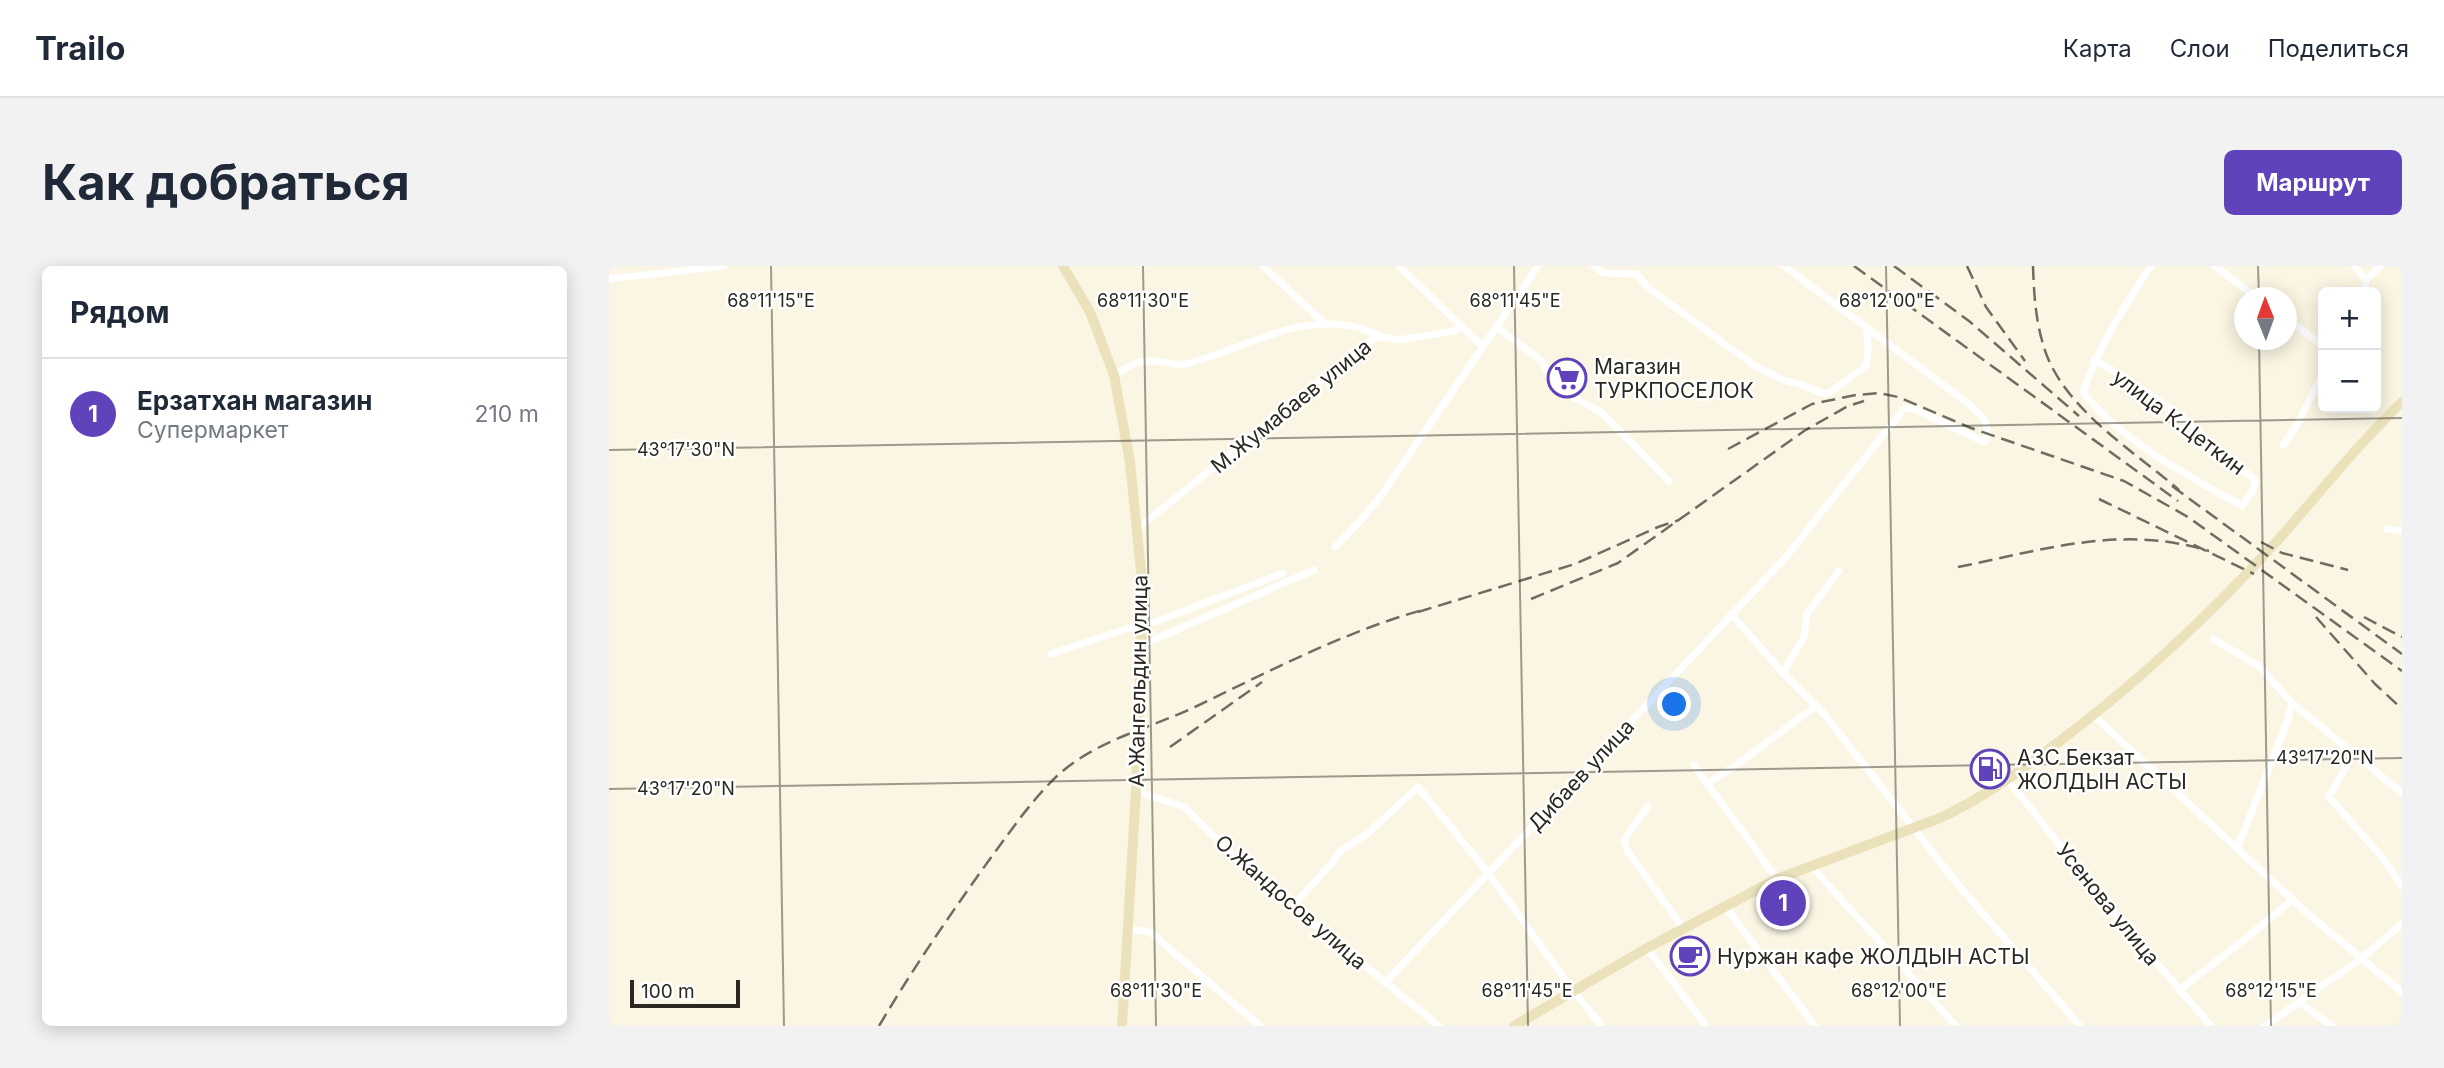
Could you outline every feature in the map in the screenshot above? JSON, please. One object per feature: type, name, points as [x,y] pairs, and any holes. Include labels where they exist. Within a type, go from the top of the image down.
[{"type":"main road","name":"А.Жангельдин улица","points":[[1063,266],[1090,313],[1114,376],[1130,462],[1143,591],[1136,791],[1122,1026]]},
{"type":"main road","points":[[1514,1026],[1647,948],[1777,879],[1915,829],[1965,807],[2008,780],[2094,716],[2176,645],[2236,586],[2381,422],[2402,402]]},
{"type":"street","points":[[609,279],[724,266]]},
{"type":"street","points":[[1263,266],[1325,324]]},
{"type":"street","points":[[1399,266],[1483,347]]},
{"type":"street","points":[[1335,547],[1383,493],[1538,266]]},
{"type":"street","points":[[1594,266],[1603,273],[1637,274],[1647,287],[1755,366],[1783,380],[1821,393],[1835,390],[1866,366],[1867,329],[1784,266]]},
{"type":"street","points":[[2094,360],[2121,310],[2151,266]]},
{"type":"street","points":[[2215,266],[2243,287]]},
{"type":"street","points":[[2354,266],[2366,280]]},
{"type":"street","points":[[2365,287],[2366,280],[2380,266]]},
{"type":"street","points":[[1114,376],[1132,364],[1153,361],[1177,365],[1205,359],[1293,326],[1352,326],[1382,337]]},
{"type":"street","points":[[2297,326],[2318,342]]},
{"type":"street","name":"М.Жумабаев улица","points":[[1136,529],[1374,338],[1398,340],[1454,331],[1462,327]]},
{"type":"street","points":[[1497,327],[1542,360],[1554,387],[1601,412],[1669,481]]},
{"type":"street","name":"Дибаев улица","points":[[1385,983],[1786,557],[1904,409],[1912,408],[1985,442],[1989,429],[1981,416],[1958,395],[1867,329]]},
{"type":"street","name":"улица К.Цеткин","points":[[2094,360],[2148,393],[2214,444],[2256,481],[2242,506],[2187,475],[2096,409],[2083,392],[2094,360]]},
{"type":"street","points":[[2283,445],[2318,384]]},
{"type":"street","points":[[2387,529],[2402,531]]},
{"type":"street","points":[[1142,645],[1314,570]]},
{"type":"street","points":[[1783,673],[1804,637],[1807,614],[1839,571]]},
{"type":"street","points":[[1051,654],[1155,622],[1283,573]]},
{"type":"street","points":[[1731,614],[1816,706],[1955,881],[2080,1026]]},
{"type":"street","points":[[2213,639],[2259,666],[2292,703],[2402,793]]},
{"type":"street","points":[[2237,849],[2288,720],[2292,703]]},
{"type":"street","points":[[1707,783],[1742,761],[1816,706]]},
{"type":"street","points":[[2094,716],[2292,900],[2402,992]]},
{"type":"street","points":[[2353,754],[2329,797],[2381,856],[2402,886]]},
{"type":"street","points":[[1694,765],[1777,879]]},
{"type":"street","name":"Усенова улица","points":[[2008,780],[2113,912],[2211,1026]]},
{"type":"street","points":[[1293,906],[1340,851],[1367,834],[1418,787],[1489,874],[1574,992],[1602,1026]]},
{"type":"street","name":"О.Жандосов улица","points":[[1136,791],[1184,807],[1249,871],[1439,1026]]},
{"type":"street","points":[[1648,806],[1624,840],[1628,852],[1684,929]]},
{"type":"street","points":[[1811,866],[1956,1026]]},
{"type":"street","points":[[2179,990],[2292,900]]},
{"type":"street","points":[[1725,906],[1815,1026]]},
{"type":"street","points":[[2265,1026],[2361,958],[2402,924]]},
{"type":"street","points":[[1127,929],[1150,932],[1260,1026]]},
{"type":"street","points":[[1647,948],[1706,1026]]},
{"type":"street","points":[[2300,1003],[2332,1026]]},
{"type":"railway","points":[[1854,266],[2178,501]]},
{"type":"railway","points":[[1894,266],[1969,321],[2079,416]]},
{"type":"railway","points":[[1967,266],[1986,307],[2025,361]]},
{"type":"railway","points":[[2033,266],[2040,334],[2057,377],[2071,396],[2105,430],[2179,490]]},
{"type":"railway","points":[[1728,449],[1812,404],[1879,393],[1898,397],[1971,428],[2124,481],[2188,517],[2402,671]]},
{"type":"railway","points":[[1531,599],[1618,563],[1804,431],[1848,406],[1864,401]]},
{"type":"railway","points":[[2172,486],[2402,654]]},
{"type":"railway","points":[[2099,499],[2254,574]]},
{"type":"railway","points":[[1418,612],[1575,564],[1679,520]]},
{"type":"railway","points":[[1958,567],[2052,547],[2114,540],[2177,543],[2209,551]]},
{"type":"railway","points":[[2261,542],[2282,553],[2348,570]]},
{"type":"railway","points":[[879,1026],[931,943],[987,863],[1032,803],[1065,769],[1100,747],[1197,706],[1310,652],[1367,628],[1426,609]]},
{"type":"railway","points":[[2316,617],[2375,684],[2402,709]]},
{"type":"railway","points":[[2364,617],[2402,637]]},
{"type":"railway","points":[[1170,747],[1262,682]]},
{"type":"place","name":"Магазин ТУРКПОСЕЛОК","points":[[1567,378]]},
{"type":"place","name":"АЗС Бекзат ЖОЛДЫН АСТЫ","points":[[1990,769]]},
{"type":"place","name":"Ерзатхан магазин","points":[[1783,903]]},
{"type":"place","name":"Нуржан кафе ЖОЛДЫН АСТЫ","points":[[1690,956]]}]
